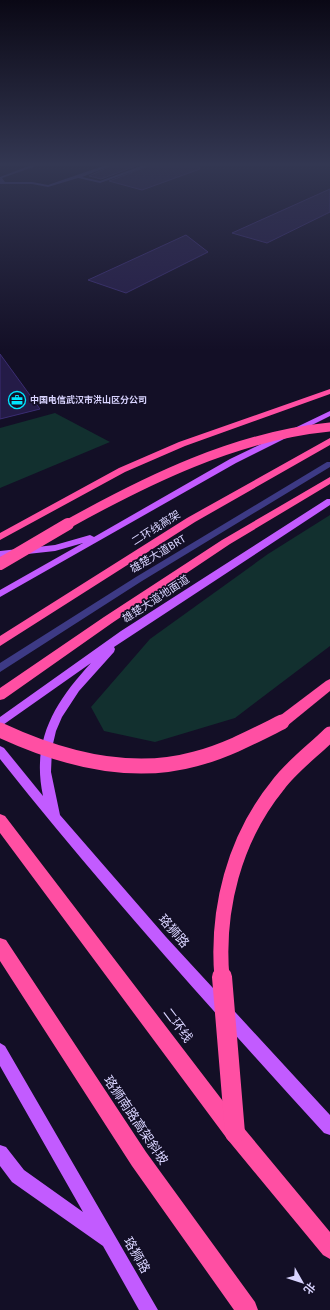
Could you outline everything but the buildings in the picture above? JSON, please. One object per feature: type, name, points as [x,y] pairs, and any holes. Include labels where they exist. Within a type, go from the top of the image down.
[{"type":"highway","points":[[0,537],[128,467],[182,444],[330,391]]},
{"type":"highway","points":[[0,564],[64,525],[121,495],[173,471],[237,447],[274,436],[308,429],[330,427]]},
{"type":"highway","name":"二环线高架","points":[[0,642],[191,520],[330,441]]},
{"type":"highway","points":[[0,695],[108,620],[226,542],[328,482]]},
{"type":"highway","points":[[0,730],[43,748],[88,761],[135,766],[176,763],[221,752],[282,722],[330,684]]},
{"type":"highway","points":[[235,1133],[220,958],[225,901],[237,854],[254,819],[278,784],[330,734]]},
{"type":"highway","name":"二环线","points":[[0,820],[235,1133],[330,1248]]},
{"type":"highway","name":"珞狮南路高架斜坡","points":[[0,946],[139,1159],[247,1310]]},
{"type":"main road","points":[[0,594],[233,461],[330,413]]},
{"type":"main road","name":"雄楚大道地面道","points":[[0,723],[124,634],[330,501]]},
{"type":"main road","points":[[0,554],[55,548],[104,534]]},
{"type":"main road","points":[[54,819],[44,767],[50,732],[60,708],[75,688],[124,634]]},
{"type":"main road","name":"珞狮路","points":[[0,750],[54,819],[196,982],[330,1127]]},
{"type":"main road","name":"珞狮路","points":[[0,1051],[149,1310]]},
{"type":"main road","points":[[0,1153],[18,1176],[109,1241]]},
{"type":"street","name":"雄楚大道BRT","points":[[0,668],[139,579],[330,464]]},
{"type":"green space","points":[[55,413],[110,442],[0,488],[0,428]]},
{"type":"green space","points":[[330,515],[330,646],[235,718],[155,742],[104,731],[91,707],[150,639],[268,554]]},
{"type":"place","name":"中国电信武汉市洪山区分公司","points":[[17,400]]}]
